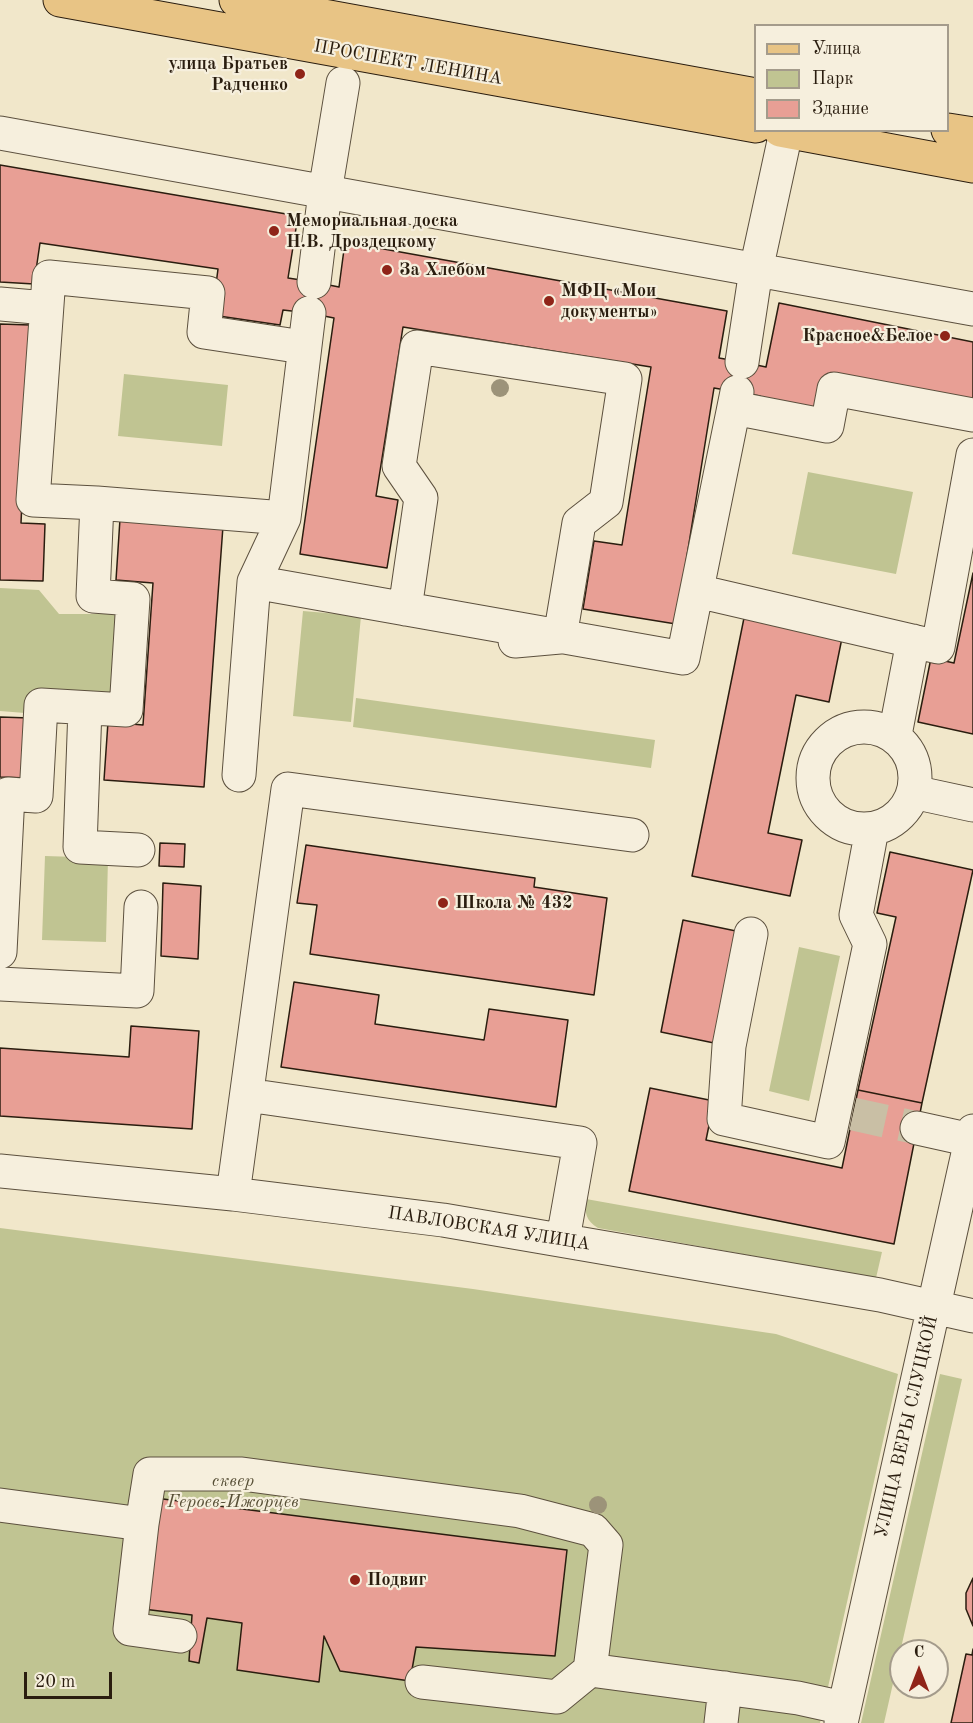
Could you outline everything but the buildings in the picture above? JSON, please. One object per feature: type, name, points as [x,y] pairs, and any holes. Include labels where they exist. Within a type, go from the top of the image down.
[{"type":"main road","name":"ПРОСПЕКТ ЛЕНИНА","points":[[60,0],[754,125]]},
{"type":"main road","name":"ПРОСПЕКТ ЛЕНИНА","points":[[236,0],[754,95]]},
{"type":"main road","points":[[949,130],[973,134]]},
{"type":"main road","name":"ПРОСПЕКТ ЛЕНИНА","points":[[790,132],[973,166]]},
{"type":"street","points":[[239,775],[254,582],[284,518],[303,347],[343,83]]},
{"type":"street","points":[[254,582],[683,658],[738,387],[774,132]]},
{"type":"street","points":[[0,133],[973,309]]},
{"type":"street","points":[[284,518],[33,500],[48,277],[208,293],[204,332],[303,347]]},
{"type":"street","points":[[0,304],[46,308]]},
{"type":"street","points":[[405,609],[421,498],[399,466],[417,347],[625,379],[606,502],[579,523],[560,637]]},
{"type":"street","points":[[738,387],[827,426],[834,389],[973,416]]},
{"type":"street","points":[[696,591],[938,646],[973,455]]},
{"type":"street","points":[[0,952],[8,794],[36,796],[41,705],[126,710],[133,599],[93,596],[97,503]]},
{"type":"street","points":[[515,641],[560,637]]},
{"type":"street","points":[[895,735],[913,641]]},
{"type":"street","points":[[85,708],[80,847],[138,850]]},
{"type":"street","points":[[863,726],[879,728],[895,735],[906,748],[914,764],[913,792],[901,814],[887,824],[872,830],[853,828],[838,823],[825,812],[816,798],[812,781],[814,765],[820,749],[846,729],[863,726]]},
{"type":"street","points":[[233,1194],[288,789],[632,836]]},
{"type":"street","points":[[913,792],[973,805]]},
{"type":"street","points":[[751,934],[716,1126],[776,1142],[836,1151],[870,944],[856,915],[872,830]]},
{"type":"street","points":[[0,984],[137,991],[141,907]]},
{"type":"street","points":[[247,1095],[580,1143],[563,1239]]},
{"type":"street","points":[[917,1128],[972,1135]]},
{"type":"street","name":"УЛИЦА ВЕРЫ СЛУЦКОЙ","points":[[843,1715],[972,1135]]},
{"type":"street","name":"ПАВЛОВСКАЯ УЛИЦА","points":[[0,1171],[233,1194],[443,1220],[880,1295],[973,1316]]},
{"type":"street","points":[[180,1636],[130,1629],[150,1474],[242,1474],[520,1511],[593,1530],[606,1545],[590,1670],[557,1697],[422,1682]]},
{"type":"street","points":[[0,1505],[142,1524]]},
{"type":"street","points":[[590,1670],[798,1698],[843,1715]]},
{"type":"street","points":[[721,1723],[725,1689]]},
{"type":"green space","points":[[124,374],[228,385],[222,446],[118,436]]},
{"type":"green space","points":[[808,472],[913,492],[896,574],[792,554]]},
{"type":"green space","points":[[0,588],[39,590],[59,614],[123,614],[118,705],[25,713],[0,711]]},
{"type":"green space","points":[[303,611],[361,616],[351,722],[293,716]]},
{"type":"green space","points":[[356,698],[655,740],[651,768],[353,727]]},
{"type":"green space","points":[[45,856],[108,858],[106,942],[42,940]]},
{"type":"green space","points":[[799,947],[840,956],[809,1101],[769,1091]]},
{"type":"green space","points":[[586,1199],[882,1252],[876,1278],[598,1228],[587,1216]]},
{"type":"green space","name":"сквер Героев-Ижорцев","points":[[0,1228],[473,1289],[776,1334],[898,1374],[820,1723],[0,1723]]},
{"type":"green space","points":[[940,1374],[962,1379],[903,1639],[889,1639],[889,1699],[884,1723],[861,1723]]},
{"type":"tunnel","points":[[853,1114],[917,1128]]},
{"type":"place","name":"улица Братьев Радченко","points":[[300,74]]},
{"type":"place","name":"Мемориальная доска Н.В. Дроздецкому","points":[[274,231]]},
{"type":"place","name":"За Хлебом","points":[[387,270]]},
{"type":"place","name":"МФЦ «Мои документы»","points":[[549,301]]},
{"type":"place","name":"Красное&Белое","points":[[945,336]]},
{"type":"place","name":"Школа № 432","points":[[443,903]]},
{"type":"place","name":"Подвиг","points":[[355,1580]]}]
